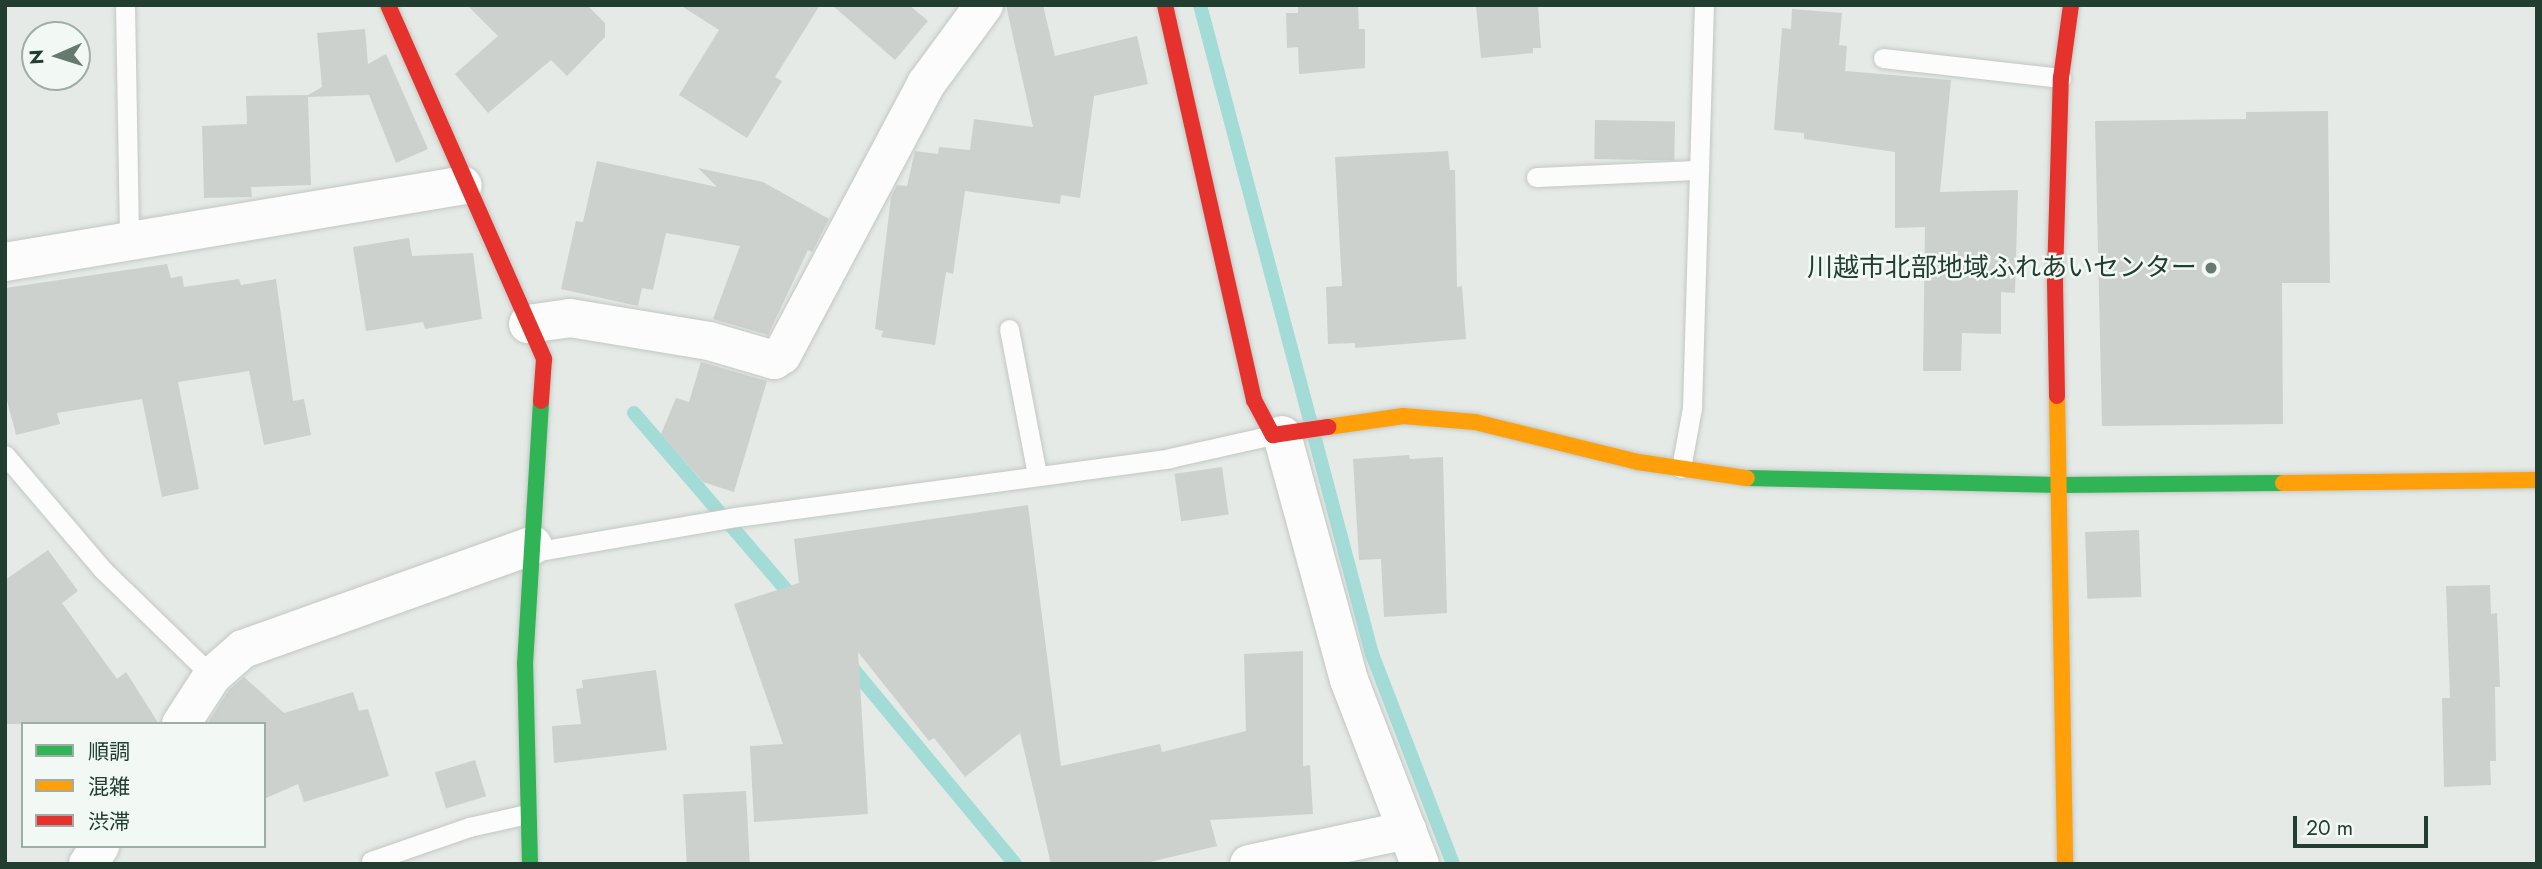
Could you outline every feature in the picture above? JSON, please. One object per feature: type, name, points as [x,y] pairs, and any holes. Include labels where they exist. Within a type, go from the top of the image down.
[{"type":"street","points":[[388,5],[464,185],[544,359],[525,664],[530,864]]},
{"type":"street","points":[[528,324],[570,318],[709,341],[774,360],[782,355],[926,84],[984,5]]},
{"type":"street","points":[[1165,5],[1254,400],[1278,435],[1349,680],[1413,847],[1249,864]]},
{"type":"street","points":[[2065,864],[2056,276],[2061,78],[2071,5]]},
{"type":"street","points":[[5,262],[464,185]]},
{"type":"street","points":[[1278,435],[1403,416],[1475,422],[1638,462],[1758,480],[2060,485],[2537,480]]},
{"type":"street","points":[[182,722],[212,676],[243,649],[533,549]]},
{"type":"street","points":[[88,864],[99,848]]},
{"type":"lane","points":[[125,5],[130,242]]},
{"type":"lane","points":[[1681,468],[1692,408],[1704,5]]},
{"type":"lane","points":[[1883,58],[2061,78]]},
{"type":"lane","points":[[1536,177],[1697,170]]},
{"type":"lane","points":[[1009,330],[1037,474]]},
{"type":"lane","points":[[533,549],[1037,474],[1170,458],[1278,435]]},
{"type":"lane","points":[[5,455],[102,569],[212,676]]},
{"type":"lane","points":[[370,861],[469,827],[527,814]]},
{"type":"building","points":[[467,5],[587,5],[605,23],[605,37],[567,76],[551,60],[488,113],[455,74],[498,36]]},
{"type":"building","points":[[680,5],[820,5],[775,77],[782,81],[747,138],[679,95],[719,30]]},
{"type":"building","points":[[832,5],[909,5],[928,21],[895,60]]},
{"type":"building","points":[[1006,5],[1043,5],[1055,56],[1137,36],[1148,84],[1094,96],[1080,198],[1061,195],[1060,204],[965,191],[953,274],[946,272],[935,345],[881,337],[883,331],[875,329],[891,197],[897,185],[907,186],[915,151],[938,154],[939,147],[970,150],[974,119],[1033,127]]},
{"type":"building","points":[[1298,5],[1358,5],[1359,29],[1365,29],[1365,68],[1299,74],[1298,47],[1287,48],[1286,13],[1298,13]]},
{"type":"building","points":[[1476,5],[1538,5],[1541,48],[1533,48],[1533,53],[1481,58]]},
{"type":"building","points":[[1792,9],[1842,13],[1839,45],[1847,46],[1845,71],[1951,80],[1940,192],[2018,190],[2015,293],[2001,292],[2001,334],[1962,333],[1961,371],[1923,371],[1925,227],[1895,228],[1895,152],[1804,139],[1804,133],[1774,130],[1782,28],[1791,29]]},
{"type":"building","points":[[365,29],[368,64],[386,54],[428,149],[396,163],[369,95],[308,97],[311,185],[251,187],[252,197],[204,198],[202,126],[247,124],[246,96],[308,95],[322,87],[317,33]]},
{"type":"building","name":"川越市北部地域ふれあいセンター","points":[[2328,111],[2330,283],[2282,283],[2283,424],[2102,426],[2095,121],[2246,119],[2246,112]]},
{"type":"building","points":[[1595,120],[1675,121],[1674,160],[1594,159]]},
{"type":"building","points":[[1448,151],[1450,170],[1455,170],[1457,287],[1462,286],[1466,339],[1355,348],[1355,343],[1328,344],[1326,287],[1342,286],[1335,157]]},
{"type":"building","points":[[597,161],[717,187],[698,168],[763,182],[829,219],[812,252],[808,250],[768,335],[713,319],[740,246],[666,233],[653,290],[642,288],[638,306],[561,289],[576,221],[583,222]]},
{"type":"building","points":[[409,238],[412,256],[473,253],[482,319],[425,329],[423,322],[366,331],[353,247]]},
{"type":"building","points":[[167,264],[171,278],[182,276],[184,287],[239,279],[241,285],[276,279],[293,401],[304,399],[311,435],[264,445],[249,371],[178,382],[199,489],[162,497],[142,399],[57,413],[60,424],[16,435],[5,393],[5,288]]},
{"type":"building","points":[[701,362],[767,381],[734,492],[703,482],[661,434],[676,398],[689,402]]},
{"type":"building","points":[[1409,455],[1410,459],[1443,457],[1447,613],[1384,617],[1381,559],[1359,560],[1353,459]]},
{"type":"building","points":[[1222,467],[1229,515],[1181,521],[1174,474]]},
{"type":"building","points":[[1028,505],[1061,766],[1160,744],[1162,752],[1246,731],[1244,654],[1303,651],[1303,766],[1310,765],[1313,814],[1210,820],[1217,846],[1142,864],[1051,864],[1020,733],[965,777],[934,738],[929,741],[858,652],[868,814],[754,822],[750,746],[783,744],[734,604],[799,583],[794,539]]},
{"type":"building","points":[[2139,530],[2141,597],[2087,599],[2085,532]]},
{"type":"building","points":[[48,550],[78,591],[62,603],[117,679],[126,672],[158,722],[5,724],[5,580]]},
{"type":"building","points":[[2490,585],[2491,614],[2497,613],[2500,687],[2495,687],[2496,761],[2490,761],[2491,785],[2444,787],[2442,698],[2450,698],[2446,586]]},
{"type":"building","points":[[656,670],[667,750],[554,763],[552,726],[581,724],[576,689],[583,688],[582,680]]},
{"type":"building","points":[[244,677],[284,713],[353,692],[359,711],[368,709],[389,776],[304,802],[298,784],[266,798],[266,722],[208,722],[229,690]]},
{"type":"building","points":[[475,760],[486,796],[446,809],[435,772]]},
{"type":"building","points":[[746,791],[750,864],[687,864],[683,794]]},
{"type":"waterway","points":[[1200,5],[1372,654],[1453,864]]},
{"type":"waterway","points":[[634,413],[795,600]]},
{"type":"waterway","points":[[849,664],[1015,864]]},
{"type":"traffic: fast","points":[[530,864],[525,664],[541,401]]},
{"type":"traffic: fast","points":[[1747,478],[2060,485],[2283,483]]},
{"type":"traffic: slow","points":[[2057,396],[2065,864]]},
{"type":"traffic: slow","points":[[1328,427],[1403,416],[1475,422],[1638,462],[1747,478]]},
{"type":"traffic: slow","points":[[2283,483],[2537,480]]},
{"type":"traffic: jam","points":[[388,5],[544,359],[541,401]]},
{"type":"traffic: jam","points":[[1165,5],[1254,400],[1273,435],[1328,427]]},
{"type":"traffic: jam","points":[[2057,396],[2055,276],[2061,78],[2071,5]]},
{"type":"place","name":"川越市北部地域ふれあいセンター","points":[[2211,268]]}]
